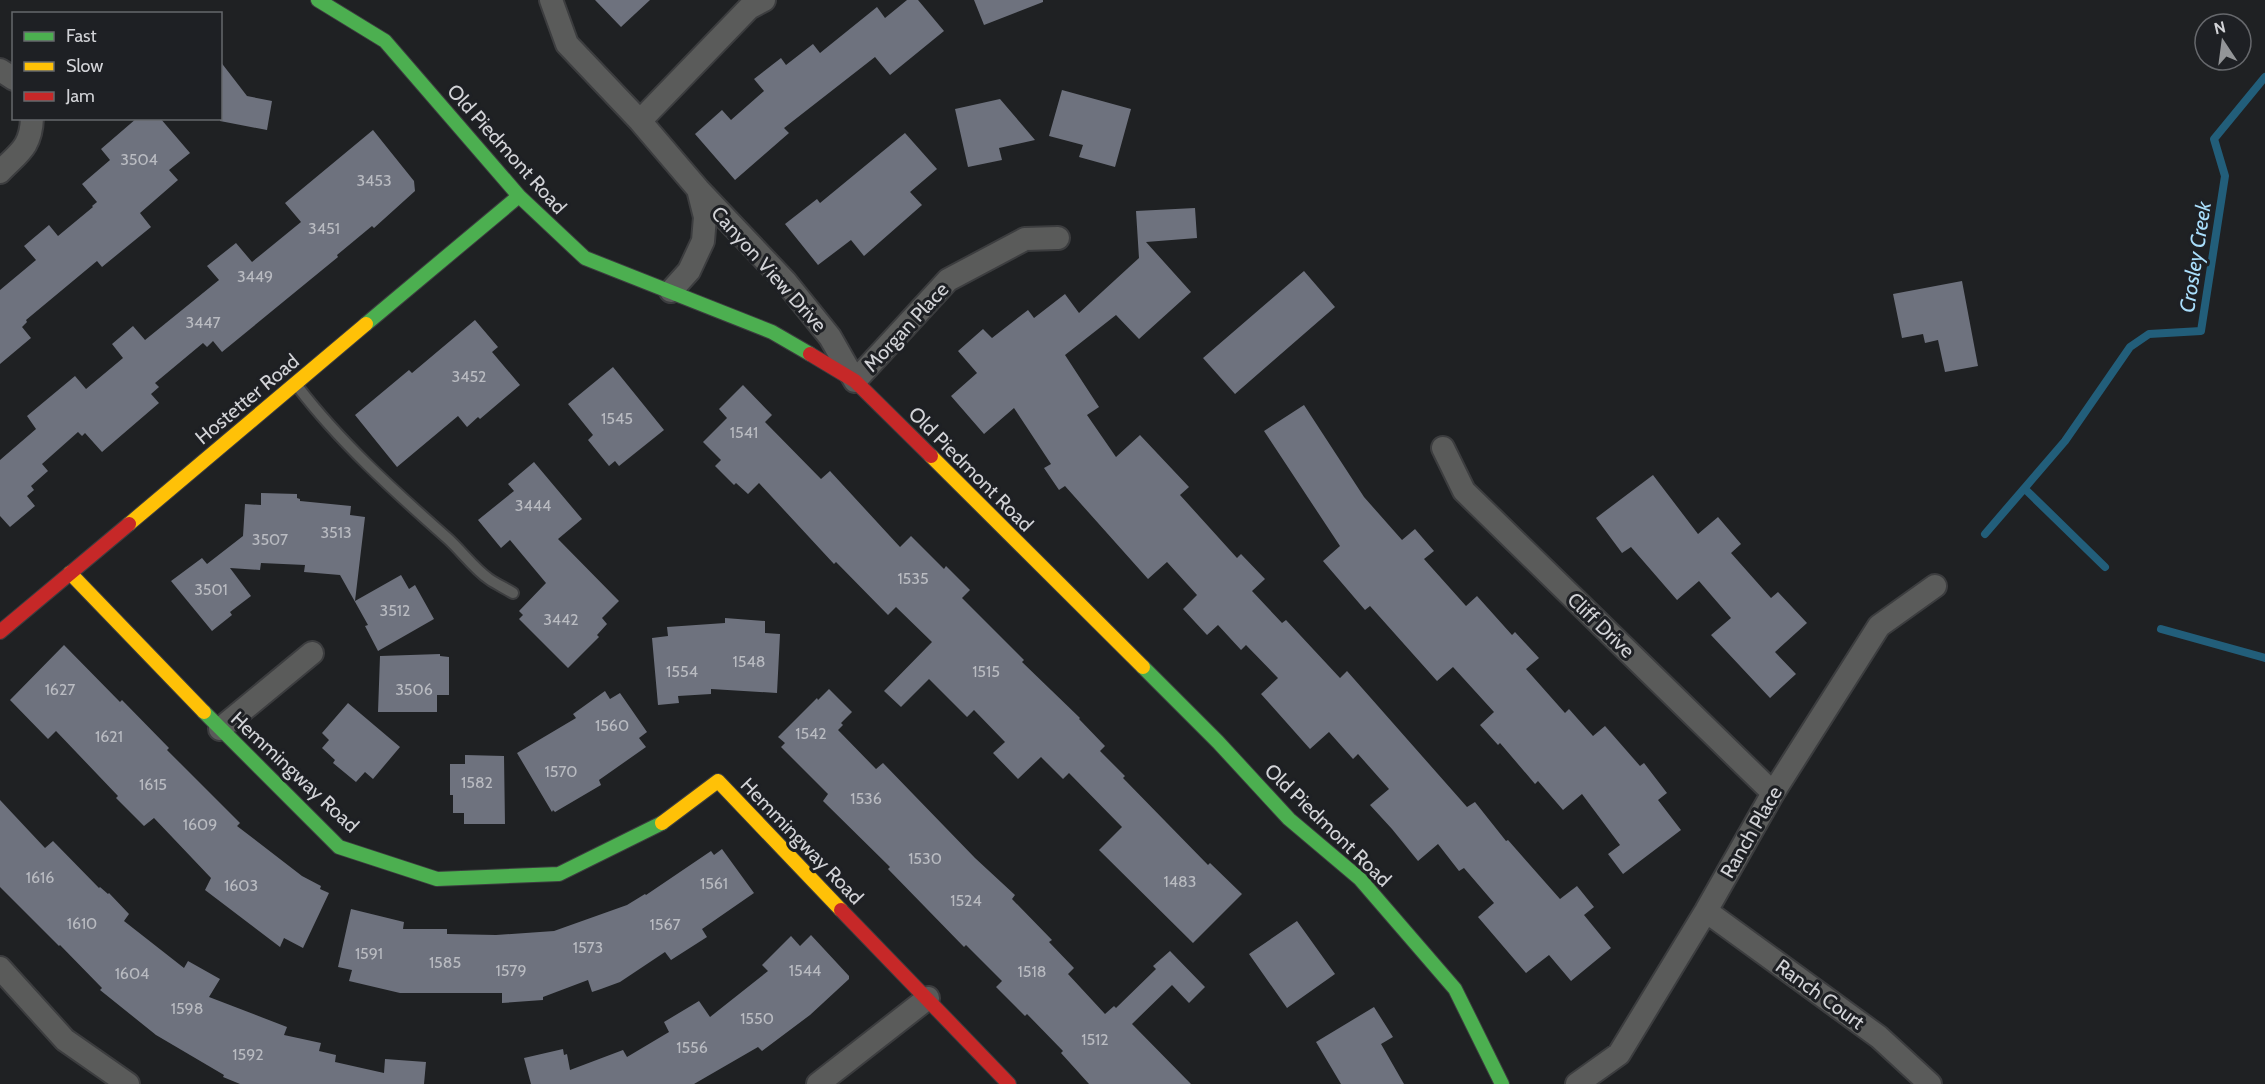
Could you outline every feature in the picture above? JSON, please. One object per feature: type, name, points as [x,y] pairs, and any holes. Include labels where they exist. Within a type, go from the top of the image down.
[{"type":"street","name":"Old Piedmont Road","points":[[318,0],[385,41],[519,196],[585,258],[772,332],[855,381],[1218,742],[1289,819],[1360,879],[1455,989],[1502,1084]]},
{"type":"street","name":"Canyon View Drive","points":[[551,0],[567,44],[785,281],[830,336],[855,381]]},
{"type":"street","points":[[640,121],[749,8],[764,0]]},
{"type":"street","points":[[0,172],[19,156],[28,140],[32,120]]},
{"type":"street","name":"Canyon View Drive","points":[[671,291],[689,271],[703,241],[705,217],[698,189]]},
{"type":"street","name":"Hostetter Road","points":[[0,632],[519,196]]},
{"type":"street","name":"Morgan Place","points":[[855,381],[948,280],[1025,239],[1058,238]]},
{"type":"street","name":"Cliff Drive","points":[[1443,448],[1464,491],[1773,793]]},
{"type":"street","name":"Hemmingway Road","points":[[70,573],[220,729],[339,847],[437,879],[559,874],[661,824],[718,781],[1010,1084]]},
{"type":"street","name":"Ranch Place","points":[[1577,1084],[1619,1054],[1773,793],[1879,626],[1935,586]]},
{"type":"street","points":[[220,729],[312,653]]},
{"type":"street","name":"Ranch Court","points":[[1706,910],[1879,1037],[1930,1084]]},
{"type":"street","points":[[0,968],[65,1040],[128,1084]]},
{"type":"street","points":[[818,1084],[928,998]]},
{"type":"lane","points":[[296,384],[337,432],[406,502],[488,579],[513,592]]},
{"type":"building","points":[[595,0],[650,0],[621,27]]},
{"type":"building","points":[[907,0],[918,0],[944,31],[890,75],[875,57],[784,128],[789,133],[735,180],[695,134],[722,110],[731,120],[764,91],[754,79],[781,58],[786,65],[813,44],[820,53],[877,7],[885,18]]},
{"type":"building","points":[[974,0],[1043,0],[1043,2],[984,25]]},
{"type":"building","points":[[222,64],[247,96],[272,101],[267,130],[220,121],[222,120]]},
{"type":"building","points":[[1062,90],[1131,109],[1115,167],[1079,157],[1083,145],[1049,136]]},
{"type":"building","points":[[1000,99],[1035,140],[999,148],[1002,160],[968,167],[955,109]]},
{"type":"building","points":[[135,120],[162,120],[190,153],[169,170],[178,180],[140,213],[151,227],[102,267],[97,261],[26,320],[27,322],[22,327],[31,338],[0,364],[0,290],[36,260],[24,246],[49,225],[58,236],[97,202],[82,184],[110,160],[101,149]]},
{"type":"building","points":[[373,130],[414,181],[415,191],[374,228],[372,226],[337,255],[338,257],[222,352],[213,341],[207,347],[203,343],[155,383],[159,387],[151,394],[159,403],[102,452],[85,433],[82,436],[78,432],[42,464],[48,471],[31,486],[34,490],[27,496],[35,506],[10,527],[0,516],[0,460],[36,429],[27,416],[75,376],[86,389],[123,358],[112,344],[133,326],[145,340],[219,280],[207,266],[236,243],[252,262],[301,222],[285,203]]},
{"type":"building","points":[[905,133],[937,169],[910,192],[922,205],[864,256],[851,240],[818,265],[785,224],[817,199],[820,203]]},
{"type":"building","points":[[1195,208],[1197,238],[1146,242],[1191,292],[1139,339],[1116,315],[1065,355],[1099,407],[1087,415],[1116,457],[1140,435],[1189,487],[1180,495],[1237,558],[1241,554],[1265,579],[1252,591],[1282,623],[1286,620],[1340,678],[1347,671],[1467,807],[1475,802],[1506,841],[1508,840],[1560,899],[1577,886],[1594,907],[1584,915],[1611,948],[1571,981],[1549,955],[1526,973],[1478,917],[1494,903],[1464,868],[1459,871],[1438,844],[1418,861],[1370,805],[1389,789],[1358,754],[1353,759],[1329,732],[1310,749],[1261,694],[1278,678],[1246,645],[1241,650],[1218,625],[1207,635],[1183,609],[1197,595],[1167,562],[1148,579],[1065,486],[1059,490],[1044,468],[1051,464],[1014,408],[984,434],[951,396],[977,373],[958,351],[983,329],[992,338],[1028,310],[1034,318],[1065,294],[1079,313],[1139,258],[1136,211]]},
{"type":"building","points":[[1304,271],[1335,307],[1235,394],[1203,358]]},
{"type":"building","points":[[1962,281],[1978,366],[1945,372],[1938,340],[1925,343],[1923,334],[1902,338],[1893,294]]},
{"type":"building","points":[[475,320],[498,347],[492,352],[520,385],[480,419],[478,417],[467,427],[458,416],[397,467],[355,415],[409,370],[412,373]]},
{"type":"building","points":[[613,367],[664,430],[619,466],[615,461],[609,466],[588,440],[593,435],[568,404]]},
{"type":"building","points":[[743,385],[772,415],[765,422],[821,479],[830,471],[900,547],[911,536],[944,569],[946,566],[970,590],[962,598],[1024,660],[1022,662],[1080,718],[1105,746],[1100,751],[1125,776],[1123,778],[1208,865],[1210,863],[1242,894],[1193,943],[1099,850],[1122,827],[1069,773],[1063,779],[1041,757],[1018,779],[993,753],[1005,742],[974,710],[967,717],[929,679],[901,707],[884,691],[932,642],[896,607],[888,615],[836,562],[834,564],[759,483],[748,494],[736,483],[734,485],[715,466],[721,460],[703,442],[727,418],[719,409]]},
{"type":"building","points":[[1304,405],[1364,497],[1402,540],[1415,529],[1434,551],[1424,559],[1466,606],[1477,596],[1512,635],[1515,632],[1539,658],[1526,669],[1565,713],[1569,709],[1593,736],[1605,726],[1640,766],[1644,763],[1667,793],[1658,800],[1681,830],[1623,874],[1608,854],[1620,845],[1582,794],[1563,810],[1538,781],[1535,784],[1500,743],[1498,745],[1480,725],[1494,712],[1453,667],[1437,681],[1370,606],[1365,610],[1323,561],[1340,546],[1264,431]]},
{"type":"building","points":[[534,462],[582,519],[558,539],[619,601],[602,618],[607,624],[597,635],[599,637],[568,668],[519,619],[523,615],[519,611],[546,583],[510,540],[501,548],[478,520],[514,491],[508,484]]},
{"type":"building","points":[[1653,475],[1698,534],[1718,517],[1741,544],[1731,553],[1771,598],[1778,592],[1807,623],[1775,652],[1796,674],[1770,698],[1711,635],[1731,618],[1699,581],[1677,600],[1631,547],[1622,553],[1596,518]]},
{"type":"building","points":[[261,493],[297,494],[300,501],[351,506],[350,515],[365,517],[355,601],[401,575],[409,589],[415,585],[434,619],[378,651],[365,626],[368,625],[340,575],[304,572],[305,565],[261,563],[260,570],[230,568],[251,596],[230,612],[232,615],[212,631],[171,581],[202,558],[207,564],[243,536],[245,504],[261,505]]},
{"type":"building","points":[[725,618],[765,621],[765,633],[780,634],[777,693],[711,689],[711,694],[678,696],[679,703],[658,705],[652,638],[668,636],[667,627],[725,623]]},
{"type":"building","points":[[64,645],[169,748],[167,750],[240,823],[237,826],[302,876],[329,893],[303,948],[284,938],[280,947],[205,890],[211,878],[154,818],[144,826],[56,731],[48,739],[10,700]]},
{"type":"building","points":[[440,654],[440,656],[449,657],[449,695],[437,695],[437,712],[378,712],[380,656]]},
{"type":"building","points":[[829,689],[852,712],[841,723],[843,725],[838,730],[876,769],[883,763],[975,858],[1015,895],[1012,899],[1052,940],[1049,942],[1074,968],[1068,974],[1105,1014],[1114,1006],[1116,1008],[1156,969],[1153,966],[1170,951],[1205,987],[1189,1003],[1172,985],[1132,1024],[1191,1084],[1089,1084],[1061,1053],[1063,1051],[1027,1014],[1025,1016],[996,987],[1002,981],[966,945],[964,947],[888,869],[890,867],[823,801],[828,794],[781,747],[785,743],[778,737]]},
{"type":"building","points":[[605,691],[610,699],[620,693],[647,732],[639,738],[646,747],[599,780],[601,785],[552,812],[517,753],[576,718],[573,714]]},
{"type":"building","points":[[348,703],[400,747],[373,779],[365,772],[356,782],[333,763],[335,760],[322,748],[329,740],[322,733]]},
{"type":"building","points":[[465,755],[504,756],[505,824],[464,824],[464,813],[453,813],[453,795],[450,795],[450,764],[465,764]]},
{"type":"building","points":[[0,800],[45,848],[53,841],[99,888],[109,893],[129,914],[124,921],[184,968],[188,961],[220,979],[209,997],[287,1027],[284,1035],[321,1043],[319,1051],[336,1055],[335,1062],[384,1073],[385,1059],[426,1062],[424,1084],[240,1084],[223,1077],[224,1075],[156,1035],[100,990],[102,988],[0,887]]},
{"type":"building","points":[[722,849],[754,893],[702,929],[707,937],[671,960],[665,952],[620,982],[592,992],[588,980],[543,997],[543,1000],[502,1003],[502,993],[400,993],[349,981],[352,970],[338,967],[351,909],[404,922],[403,929],[447,929],[447,934],[496,935],[554,931],[627,905],[646,895],[711,851],[714,855]]},
{"type":"building","points":[[1297,921],[1335,974],[1287,1008],[1249,954]]},
{"type":"building","points":[[811,935],[849,976],[849,979],[810,1015],[762,1051],[758,1047],[694,1084],[531,1084],[524,1058],[563,1049],[564,1055],[567,1054],[570,1070],[623,1050],[627,1057],[669,1032],[664,1022],[699,1001],[710,1017],[768,971],[762,965],[791,936],[800,946]]},
{"type":"building","points":[[1374,1007],[1393,1037],[1381,1044],[1404,1084],[1341,1084],[1316,1042]]},
{"type":"waterway","name":"Crosley Creek","points":[[1985,534],[2065,441],[2130,347],[2149,334],[2201,331],[2225,176],[2214,139],[2265,77]]},
{"type":"waterway","points":[[2025,489],[2105,567]]},
{"type":"waterway","points":[[2161,629],[2265,658]]},
{"type":"traffic: fast","points":[[318,0],[385,41],[519,196],[585,258],[772,332],[810,354]]},
{"type":"traffic: fast","points":[[366,324],[519,196]]},
{"type":"traffic: fast","points":[[1143,667],[1218,742],[1289,819],[1360,879],[1455,989],[1502,1084]]},
{"type":"traffic: fast","points":[[204,712],[339,847],[437,879],[559,874],[662,823]]},
{"type":"traffic: slow","points":[[129,524],[366,324]]},
{"type":"traffic: slow","points":[[931,456],[1143,667]]},
{"type":"traffic: slow","points":[[70,573],[204,712]]},
{"type":"traffic: slow","points":[[662,823],[718,781],[841,910]]},
{"type":"traffic: jam","points":[[810,354],[855,381],[931,456]]},
{"type":"traffic: jam","points":[[0,632],[129,524]]},
{"type":"traffic: jam","points":[[841,910],[1009,1084]]}]
